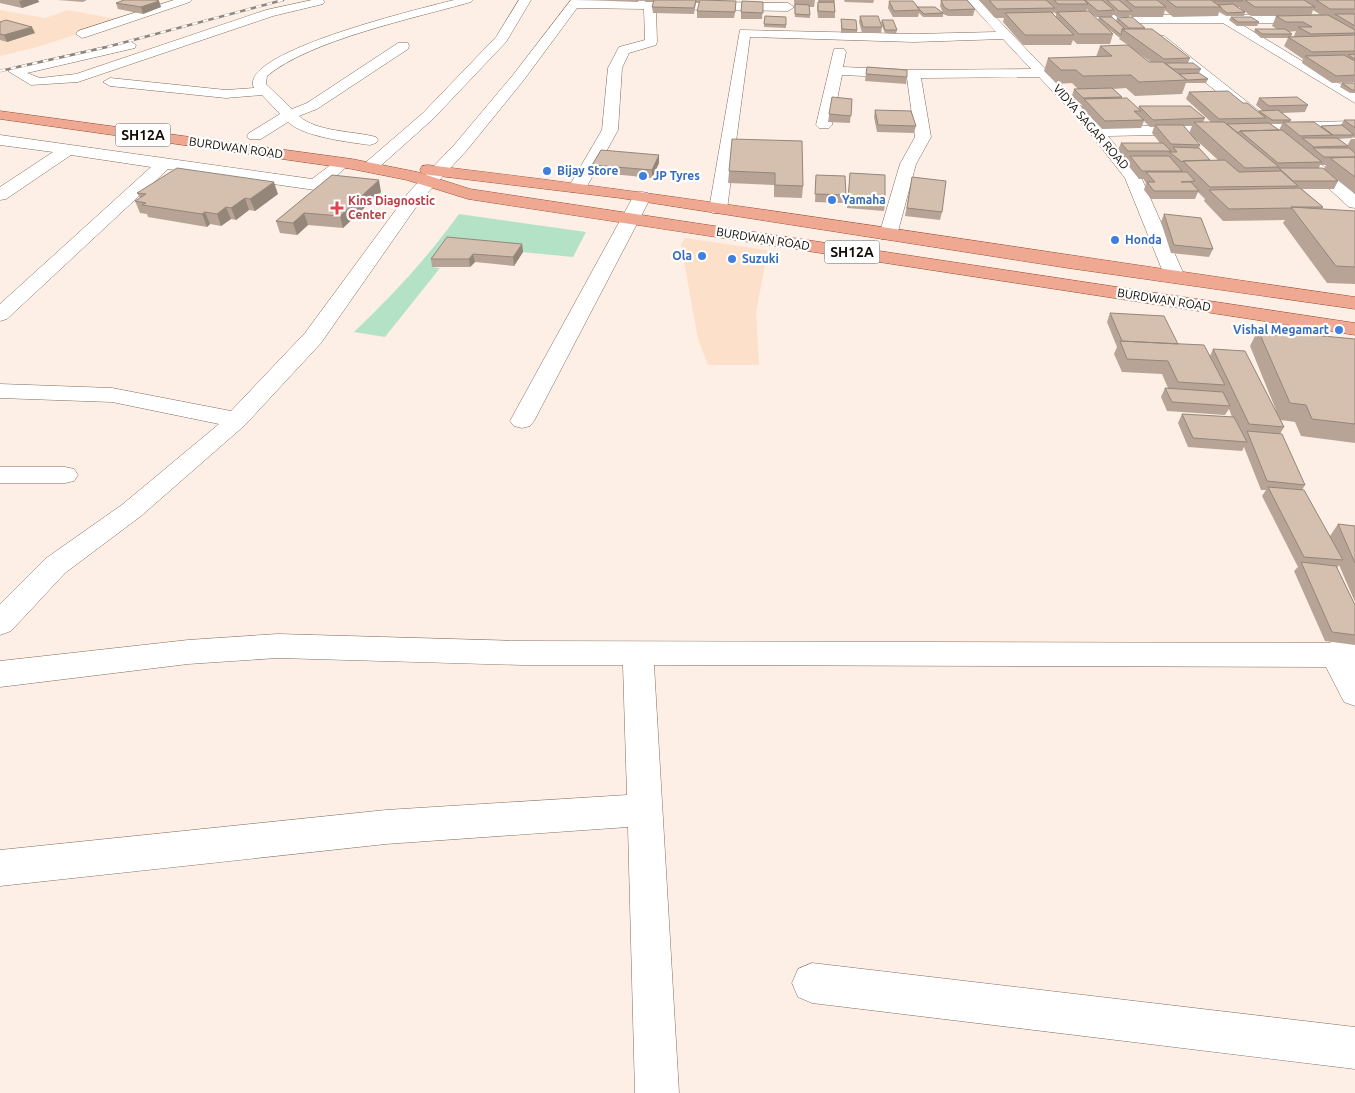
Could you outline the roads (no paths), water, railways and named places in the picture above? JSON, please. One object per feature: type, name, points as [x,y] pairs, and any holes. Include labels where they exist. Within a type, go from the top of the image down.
[{"type":"main road","name":"BURDWAN ROAD","points":[[0,115],[355,164],[411,176],[431,184],[468,194],[1355,329]]},
{"type":"main road","name":"BURDWAN ROAD","points":[[431,184],[467,168],[576,188],[1355,303]]},
{"type":"street","points":[[82,34],[186,0]]},
{"type":"street","points":[[0,75],[170,35],[293,0]]},
{"type":"street","points":[[370,140],[314,130],[299,124],[259,85],[260,74],[269,66],[289,56],[338,38],[467,0]]},
{"type":"street","points":[[0,140],[314,184],[355,164],[428,116],[501,39],[525,0]]},
{"type":"street","name":"VIDYA SAGAR ROAD","points":[[973,0],[1097,132],[1133,177],[1175,277]]},
{"type":"street","points":[[1201,0],[1224,19],[1272,51],[1355,99]]},
{"type":"street","points":[[15,71],[31,81],[40,82],[78,78],[270,13],[319,2]]},
{"type":"street","points":[[583,2],[650,4],[788,16],[840,35],[945,37],[1007,35]]},
{"type":"street","points":[[540,72],[583,2]]},
{"type":"street","points":[[0,595],[55,566],[132,510],[237,420],[314,338],[431,184],[583,2]]},
{"type":"street","points":[[576,188],[610,130],[616,68],[624,50],[651,42],[650,4]]},
{"type":"street","points":[[1300,5],[1348,32]]},
{"type":"street","points":[[718,209],[744,33],[788,16]]},
{"type":"street","points":[[1067,20],[1355,19]]},
{"type":"street","points":[[990,20],[1010,20]]},
{"type":"street","points":[[1135,20],[1285,140]]},
{"type":"street","points":[[824,125],[837,71],[840,35]]},
{"type":"street","points":[[945,37],[972,74]]},
{"type":"street","points":[[255,136],[288,115],[312,106],[403,46]]},
{"type":"street","points":[[837,71],[913,74],[1043,73]]},
{"type":"street","points":[[888,235],[908,164],[923,137],[913,74]]},
{"type":"street","points":[[110,82],[216,94],[264,91]]},
{"type":"street","points":[[1097,132],[1355,126]]},
{"type":"street","points":[[0,195],[69,149]]},
{"type":"street","points":[[1299,153],[1355,203]]},
{"type":"street","points":[[0,315],[166,162]]},
{"type":"street","points":[[522,421],[628,218],[642,197]]},
{"type":"street","points":[[0,391],[112,395],[237,420]]},
{"type":"street","points":[[0,475],[65,475]]},
{"type":"street","points":[[0,623],[55,566]]},
{"type":"street","points":[[0,674],[188,652],[278,646],[522,654],[1344,654],[1355,692]]},
{"type":"street","points":[[638,653],[657,1093]]},
{"type":"street","points":[[0,868],[386,827],[644,810]]},
{"type":"street","points":[[812,983],[1355,1048]]},
{"type":"railway","points":[[0,71],[107,47],[283,0]]},
{"type":"place","name":"Bijay Store","points":[[547,171]]},
{"type":"place","name":"JP Tyres","points":[[643,176]]},
{"type":"place","name":"Yamaha","points":[[832,200]]},
{"type":"place","name":"Kins Diagnostic Center","points":[[337,208]]},
{"type":"place","name":"Honda","points":[[1115,240]]},
{"type":"place","name":"Ola","points":[[702,256]]},
{"type":"place","name":"Suzuki","points":[[732,259]]},
{"type":"place","name":"Vishal Megamart","points":[[1339,330]]}]
